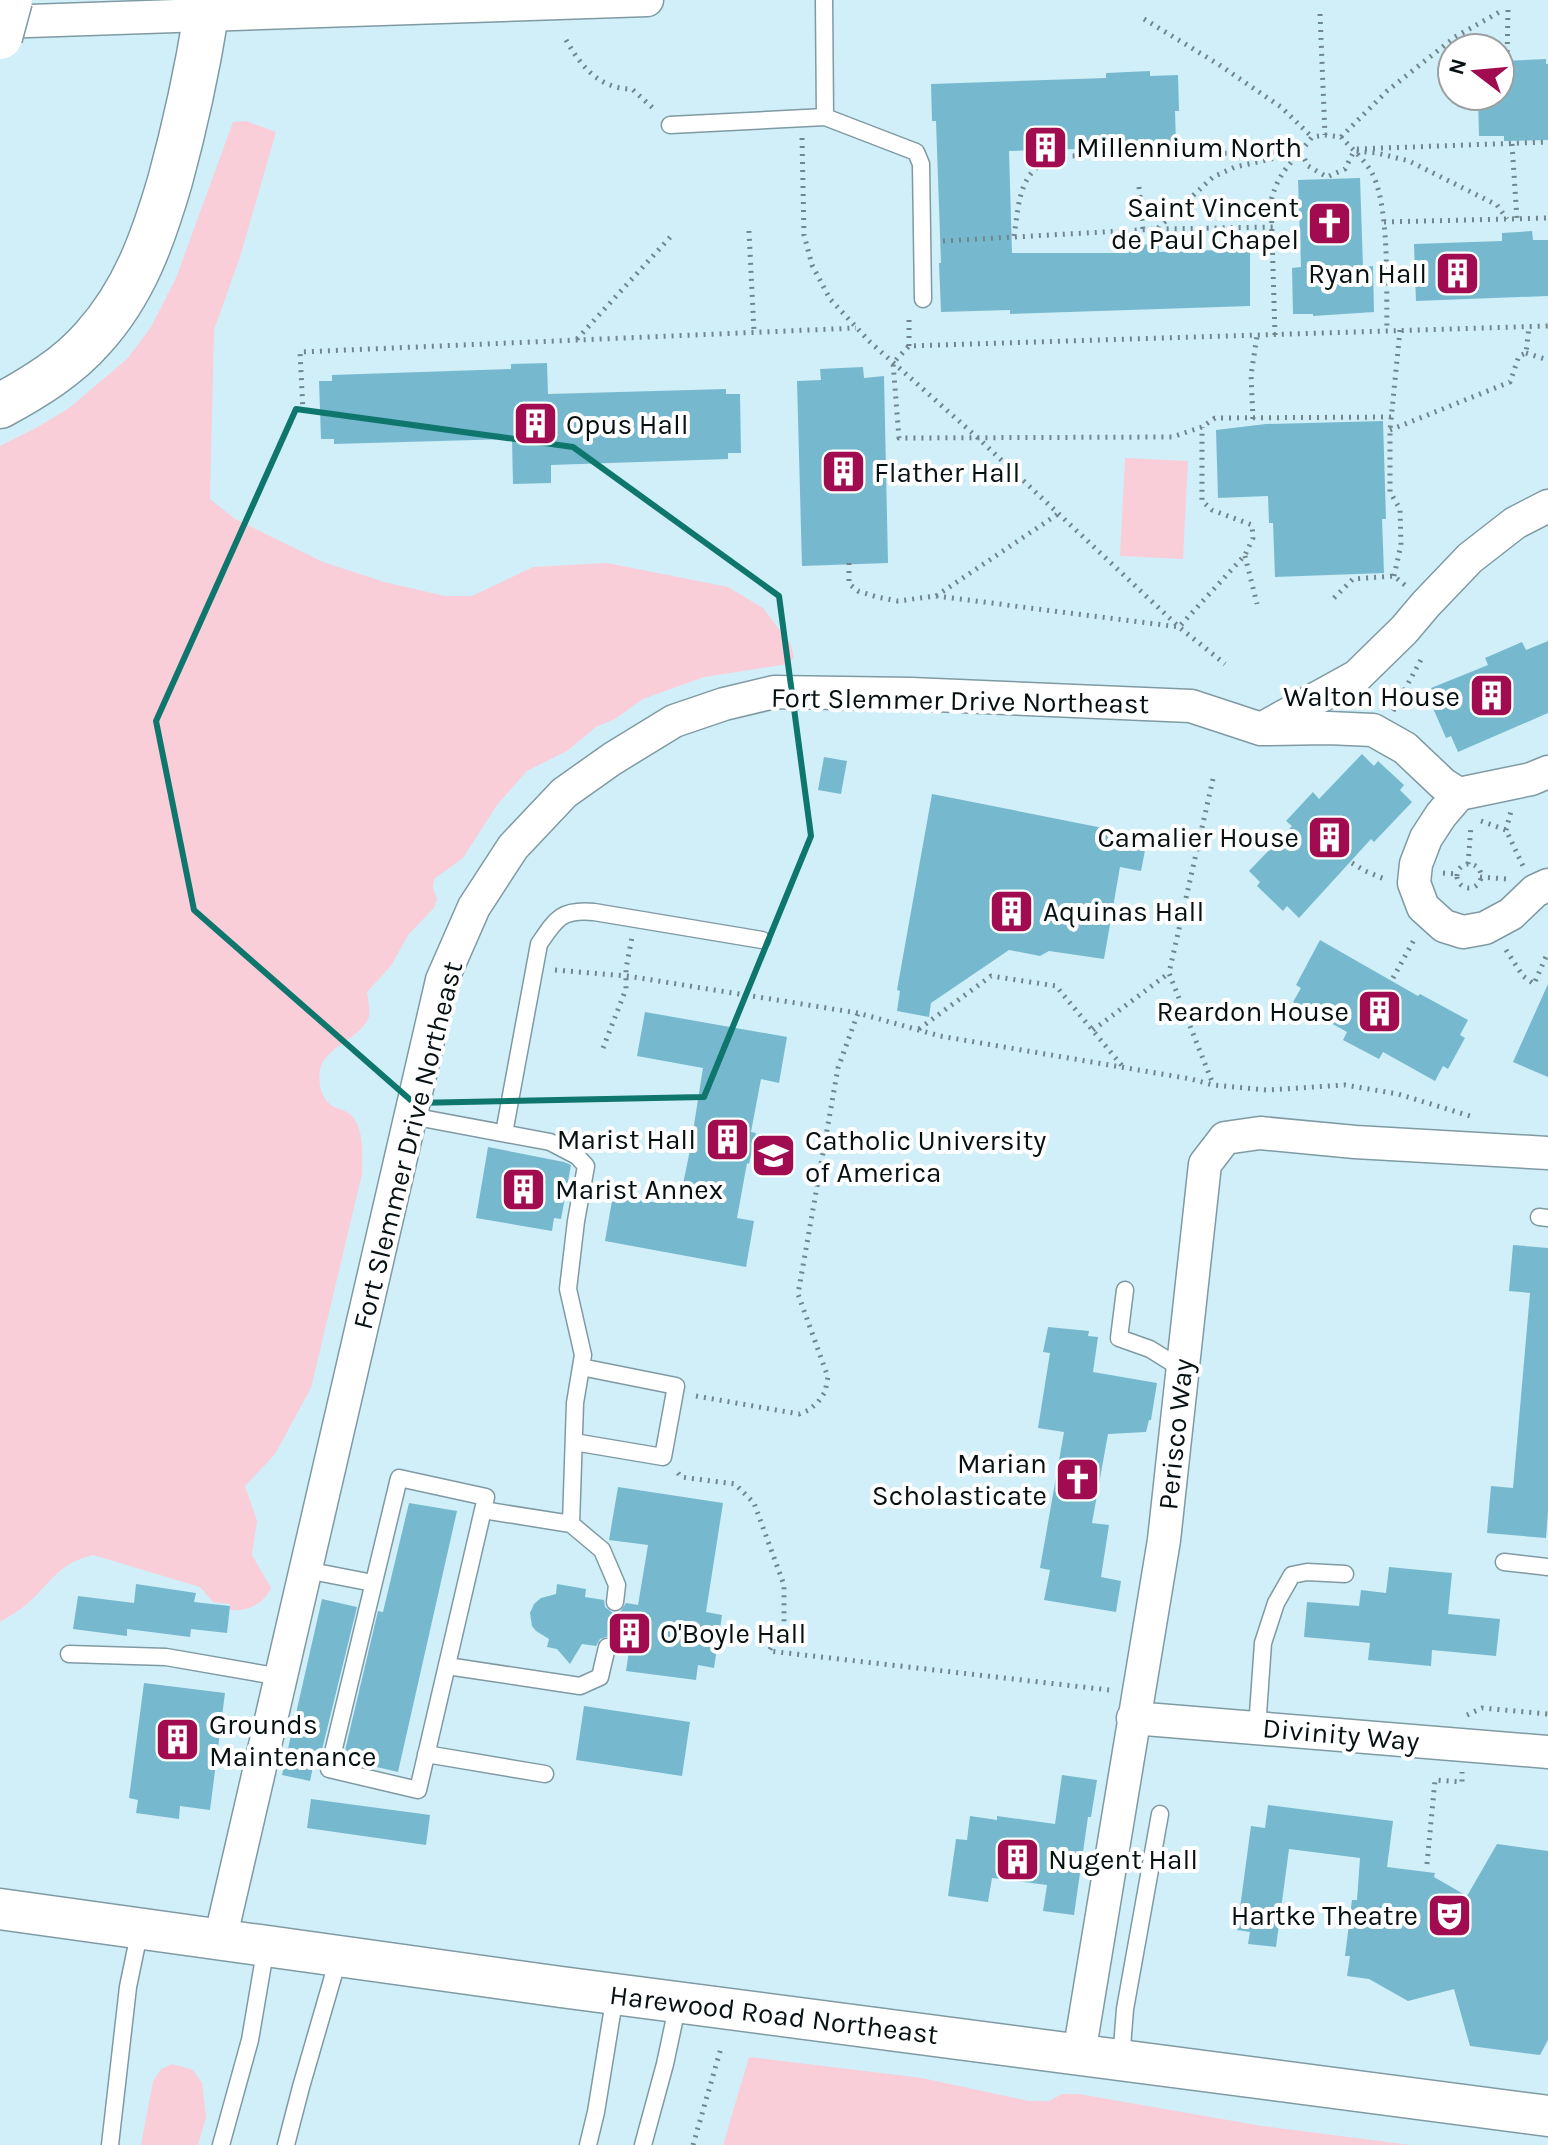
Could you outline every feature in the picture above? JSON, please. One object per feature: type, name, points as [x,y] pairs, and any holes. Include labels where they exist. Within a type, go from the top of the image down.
[{"type":"main road","points":[[0,37],[10,0]]},
{"type":"main road","points":[[0,406],[51,375],[92,341],[131,285],[154,235],[180,145],[206,15]]},
{"type":"street","points":[[0,22],[647,0]]},
{"type":"street","points":[[1261,729],[1357,676],[1470,558],[1515,523],[1548,506]]},
{"type":"street","name":"Fort Slemmer Drive Northeast","points":[[220,1940],[442,980],[474,907],[513,847],[564,793],[674,721],[724,704],[774,692],[911,694],[1191,706],[1261,729],[1328,728],[1382,733]]},
{"type":"street","points":[[1382,733],[1405,748],[1443,784],[1459,794]]},
{"type":"street","points":[[1541,888],[1511,914],[1485,928],[1463,932],[1444,926],[1423,907],[1414,883],[1416,864],[1426,838],[1459,794],[1531,779],[1548,772]]},
{"type":"street","name":"Perisco Way","points":[[1079,2054],[1164,1540],[1205,1164],[1225,1138],[1260,1133],[1548,1153]]},
{"type":"street","name":"Divinity Way","points":[[1135,1705],[1257,1728],[1548,1752]]},
{"type":"street","name":"Harewood Road Northeast","points":[[0,1909],[615,1994],[1548,2116]]},
{"type":"lane","points":[[824,0],[825,117]]},
{"type":"lane","points":[[670,125],[825,117],[916,152],[921,164],[923,299]]},
{"type":"lane","points":[[504,1133],[539,944],[557,918],[576,910],[762,940]]},
{"type":"lane","points":[[411,1116],[550,1142],[577,1156],[586,1166],[568,1289],[583,1355],[575,1403],[571,1524]]},
{"type":"lane","points":[[1125,1290],[1119,1338],[1150,1349],[1182,1369]]},
{"type":"lane","points":[[574,1442],[663,1457],[676,1386],[581,1367]]},
{"type":"lane","points":[[399,1478],[486,1497],[418,1790],[329,1769],[373,1583],[399,1478]]},
{"type":"lane","points":[[483,1510],[571,1524],[602,1550],[617,1585],[615,1602]]},
{"type":"lane","points":[[1504,1562],[1548,1567]]},
{"type":"lane","points":[[306,1570],[373,1583]]},
{"type":"lane","points":[[1257,1728],[1263,1643],[1276,1603],[1292,1575],[1307,1572],[1345,1574]]},
{"type":"lane","points":[[447,1666],[580,1686],[600,1677],[607,1647]]},
{"type":"lane","points":[[69,1654],[166,1657],[281,1677]]},
{"type":"lane","points":[[426,1754],[545,1774]]},
{"type":"lane","points":[[1121,2060],[1125,2009],[1160,1814]]},
{"type":"lane","points":[[110,2145],[128,1987],[140,1929]]},
{"type":"lane","points":[[221,2145],[250,2040],[266,1946]]},
{"type":"lane","points":[[286,2145],[339,1956]]},
{"type":"lane","points":[[588,2145],[615,1994]]},
{"type":"lane","points":[[643,2145],[678,2001]]},
{"type":"path","points":[[1464,32],[1506,10],[1506,32]]},
{"type":"path","points":[[1320,14],[1325,135]]},
{"type":"path","points":[[1144,19],[1281,107],[1312,137]]},
{"type":"path","points":[[566,40],[579,62],[594,76],[619,89],[632,89],[670,125]]},
{"type":"path","points":[[1341,137],[1387,91],[1436,52]]},
{"type":"path","points":[[802,117],[804,235],[812,265],[830,299],[893,363],[978,438],[1179,627],[1225,664]]},
{"type":"path","points":[[1275,335],[1271,201],[1282,172],[1312,137],[1325,135],[1341,137],[1372,173],[1379,190],[1384,222],[1387,331]]},
{"type":"path","points":[[1353,150],[1548,142]]},
{"type":"path","points":[[1512,143],[1517,219]]},
{"type":"path","points":[[1301,152],[1308,166],[1327,177],[1345,169],[1353,150]]},
{"type":"path","points":[[1353,150],[1409,161],[1497,205],[1507,219]]},
{"type":"path","points":[[1157,229],[1213,177],[1235,167],[1301,152]]},
{"type":"path","points":[[1014,236],[1021,192],[1029,178],[1041,164],[1067,156],[1301,152]]},
{"type":"path","points":[[1139,187],[1143,230]]},
{"type":"path","points":[[1384,222],[1548,218]]},
{"type":"path","points":[[930,241],[1157,229],[1273,227]]},
{"type":"path","points":[[749,231],[754,332]]},
{"type":"path","points":[[576,340],[674,233]]},
{"type":"path","points":[[1391,417],[1215,418],[1202,427],[1172,437],[899,438],[893,363],[909,346],[1548,326]]},
{"type":"path","points":[[1526,353],[1529,327]]},
{"type":"path","points":[[303,412],[300,352],[857,328]]},
{"type":"path","points":[[1334,598],[1353,579],[1394,576],[1401,545],[1400,509],[1390,492],[1390,430],[1400,330]]},
{"type":"path","points":[[1253,419],[1251,375],[1257,336]]},
{"type":"path","points":[[1390,430],[1510,382],[1519,356],[1526,353],[1548,360]]},
{"type":"path","points":[[1179,627],[1245,555],[1253,538],[1252,525],[1212,510],[1202,501],[1202,427]]},
{"type":"path","points":[[936,596],[1058,514]]},
{"type":"path","points":[[1245,555],[1257,604]]},
{"type":"path","points":[[849,563],[849,584],[858,591],[877,597],[898,601],[936,596],[1179,627]]},
{"type":"path","points":[[1382,733],[1422,657],[1431,646]]},
{"type":"path","points":[[1213,779],[1169,973],[1213,1085]]},
{"type":"path","points":[[1468,864],[1472,818],[1506,830],[1541,888]]},
{"type":"path","points":[[1468,864],[1476,867],[1480,874],[1479,881],[1469,888],[1462,886],[1457,876],[1459,869],[1468,864]]},
{"type":"path","points":[[1493,924],[1509,957],[1523,976],[1534,984],[1548,952]]},
{"type":"path","points":[[1393,978],[1416,937]]},
{"type":"path","points":[[603,1048],[626,989],[628,958]]},
{"type":"path","points":[[534,968],[627,976],[858,1013],[940,1036],[1213,1085],[1267,1090],[1345,1085],[1398,1094],[1480,1118]]},
{"type":"path","points":[[1093,1030],[1169,973]]},
{"type":"path","points":[[919,1029],[991,976],[1056,986],[1124,1068]]},
{"type":"path","points":[[675,1392],[799,1414],[809,1410],[825,1392],[828,1377],[798,1294],[838,1068],[858,1013]]},
{"type":"path","points":[[681,1477],[735,1484],[754,1503],[784,1585],[784,1625],[769,1651],[1135,1705]]},
{"type":"path","points":[[1427,1864],[1435,1780],[1462,1782],[1463,1759]]},
{"type":"path","points":[[693,2145],[721,2048]]},
{"type":"highlighted area","points":[[296,409],[573,447],[779,596],[811,836],[704,1097],[414,1103],[194,910],[156,721]]},
{"type":"shaded area","points":[[246,121],[276,132],[240,257],[214,330],[210,499],[235,519],[323,562],[384,582],[445,596],[472,596],[533,567],[607,563],[728,587],[763,608],[791,645],[794,657],[788,664],[704,677],[643,699],[615,719],[596,727],[567,751],[527,771],[497,805],[463,858],[434,879],[437,899],[434,908],[408,935],[391,966],[367,992],[369,1016],[366,1023],[323,1062],[320,1081],[323,1096],[334,1107],[351,1115],[359,1128],[362,1174],[311,1388],[275,1454],[245,1486],[257,1521],[252,1555],[271,1588],[264,1598],[249,1608],[230,1610],[230,1604],[213,1602],[200,1587],[93,1555],[71,1563],[27,1604],[0,1622],[0,446],[69,408],[127,359],[151,327],[176,278],[233,122]]},
{"type":"shaded area","points":[[1125,458],[1188,461],[1183,559],[1120,556]]},
{"type":"shaded area","points":[[749,2057],[922,2078],[1029,2101],[1049,2101],[1062,2094],[1079,2094],[1262,2126],[1411,2145],[723,2145]]},
{"type":"shaded area","points":[[172,2064],[193,2070],[202,2083],[206,2117],[198,2145],[141,2145],[153,2081],[161,2069]]},
{"type":"building","points":[[1546,59],[1548,140],[1504,141],[1504,136],[1479,136],[1478,112],[1516,112],[1516,60]]},
{"type":"building","points":[[1150,71],[1150,76],[1178,75],[1176,145],[1153,146],[1153,151],[1109,152],[1109,148],[1009,151],[1012,253],[1129,253],[1129,245],[1159,244],[1159,252],[1250,249],[1250,306],[1010,314],[1010,310],[941,312],[936,121],[932,121],[931,84],[1106,78],[1106,73]]},
{"type":"building","name":"Saint Vincent de Paul Chapel","points":[[1360,178],[1363,267],[1373,266],[1374,312],[1313,316],[1293,314],[1292,268],[1301,267],[1298,180]]},
{"type":"building","name":"Ryan Hall","points":[[1532,231],[1533,240],[1548,240],[1548,296],[1416,301],[1414,244],[1502,241],[1502,233]]},
{"type":"building","name":"Opus Hall","points":[[547,363],[548,394],[726,389],[726,394],[740,394],[741,453],[728,453],[728,459],[551,465],[551,483],[513,484],[512,439],[334,444],[334,439],[321,439],[319,381],[332,381],[332,375],[511,369],[511,364]]},
{"type":"building","name":"Flather Hall","points":[[863,367],[864,378],[884,376],[888,563],[802,566],[797,381],[821,380],[820,369]]},
{"type":"building","points":[[1383,421],[1384,573],[1275,577],[1273,523],[1269,523],[1268,496],[1218,498],[1216,430],[1266,424]]},
{"type":"building","name":"Walton House","points":[[1548,641],[1548,713],[1458,752],[1451,736],[1446,738],[1432,706],[1438,704],[1431,688],[1488,665],[1485,658],[1522,642],[1526,650]]},
{"type":"building","name":"Camalier House","points":[[1362,754],[1374,766],[1378,761],[1404,785],[1400,790],[1412,802],[1374,842],[1371,839],[1299,918],[1287,906],[1283,911],[1257,886],[1260,882],[1249,871],[1292,826],[1286,821],[1313,792],[1319,799]]},
{"type":"building","points":[[824,757],[847,761],[841,794],[818,790]]},
{"type":"building","name":"Aquinas Hall","points":[[932,794],[1128,833],[1127,836],[1147,840],[1141,871],[1120,867],[1104,959],[1049,951],[1040,956],[1009,950],[931,1003],[929,1017],[897,1011],[900,991],[897,990]]},
{"type":"building","name":"Reardon House","points":[[1320,940],[1418,996],[1420,994],[1468,1020],[1460,1035],[1465,1038],[1448,1069],[1443,1066],[1435,1081],[1383,1052],[1379,1059],[1343,1040],[1347,1032],[1293,1002],[1301,988],[1296,985]]},
{"type":"building","points":[[1548,984],[1548,1077],[1513,1062]]},
{"type":"building","name":"Marist Hall","points":[[645,1012],[787,1037],[779,1083],[761,1079],[751,1132],[756,1133],[737,1218],[754,1221],[746,1267],[605,1241],[613,1195],[658,1203],[661,1190],[681,1194],[690,1150],[703,1068],[637,1056]]},
{"type":"building","name":"Marist Annex","points":[[488,1147],[571,1165],[561,1219],[554,1218],[552,1231],[476,1218]]},
{"type":"building","points":[[1513,1245],[1548,1248],[1546,1538],[1487,1533],[1491,1486],[1513,1488],[1530,1293],[1509,1291]]},
{"type":"building","name":"Marian Scholasticate","points":[[1048,1327],[1089,1331],[1088,1336],[1098,1337],[1093,1372],[1157,1383],[1146,1432],[1108,1434],[1092,1523],[1109,1525],[1101,1577],[1121,1581],[1116,1612],[1044,1600],[1050,1570],[1040,1568],[1064,1432],[1038,1428],[1050,1353],[1043,1352]]},
{"type":"building","name":"O'Boyle Hall","points":[[618,1487],[723,1503],[706,1612],[722,1615],[714,1668],[698,1665],[696,1680],[626,1671],[629,1651],[618,1649],[615,1640],[609,1636],[600,1639],[596,1646],[582,1644],[570,1664],[557,1649],[547,1647],[549,1639],[532,1626],[530,1613],[534,1604],[541,1598],[556,1594],[557,1584],[586,1589],[585,1597],[604,1600],[605,1607],[613,1613],[620,1612],[626,1603],[638,1605],[648,1545],[609,1540]]},
{"type":"building","points":[[409,1503],[457,1511],[398,1772],[343,1759],[378,1611],[383,1612]]},
{"type":"building","points":[[1389,1567],[1452,1573],[1448,1614],[1500,1619],[1496,1656],[1432,1650],[1431,1666],[1368,1660],[1370,1643],[1304,1637],[1307,1602],[1359,1606],[1361,1590],[1386,1593]]},
{"type":"building","points":[[136,1584],[196,1593],[194,1602],[230,1606],[227,1633],[191,1629],[190,1637],[127,1629],[127,1636],[73,1629],[78,1596],[134,1603]]},
{"type":"building","points":[[322,1599],[357,1607],[321,1754],[316,1753],[310,1781],[282,1775]]},
{"type":"building","name":"Grounds Maintenance","points":[[144,1683],[225,1693],[210,1810],[180,1806],[179,1819],[136,1813],[138,1800],[129,1798]]},
{"type":"building","points":[[584,1706],[690,1722],[682,1776],[576,1760]]},
{"type":"building","name":"Nugent Hall","points":[[1062,1775],[1097,1780],[1091,1817],[1088,1817],[1074,1915],[1043,1911],[1047,1885],[992,1878],[988,1902],[948,1896],[956,1839],[967,1840],[970,1816],[997,1820],[997,1816],[1055,1824]]},
{"type":"building","points":[[311,1799],[430,1815],[426,1845],[307,1828]]},
{"type":"building","name":"Hartke Theatre","points":[[1268,1805],[1393,1821],[1387,1867],[1435,1873],[1434,1877],[1467,1896],[1497,1844],[1548,1851],[1548,2040],[1540,2055],[1470,2046],[1454,1989],[1408,2001],[1369,1979],[1347,1976],[1350,1956],[1345,1956],[1352,1900],[1357,1900],[1360,1858],[1289,1849],[1276,1947],[1248,1944],[1250,1932],[1237,1930],[1251,1826],[1265,1828]]},
{"type":"place","name":"Millennium North","points":[[1045,147]]},
{"type":"place","name":"Saint Vincent de Paul Chapel","points":[[1330,223]]},
{"type":"place","name":"Ryan Hall","points":[[1458,273]]},
{"type":"place","name":"Opus Hall","points":[[535,424]]},
{"type":"place","name":"Flather Hall","points":[[843,472]]},
{"type":"place","name":"Walton House","points":[[1491,696]]},
{"type":"place","name":"Camalier House","points":[[1330,837]]},
{"type":"place","name":"Aquinas Hall","points":[[1012,911]]},
{"type":"place","name":"Reardon House","points":[[1380,1011]]},
{"type":"place","name":"Marist Hall","points":[[727,1139]]},
{"type":"place","name":"Catholic University of America","points":[[774,1156]]},
{"type":"place","name":"Marist Annex","points":[[524,1189]]},
{"type":"place","name":"Marian Scholasticate","points":[[1078,1479]]},
{"type":"place","name":"O'Boyle Hall","points":[[629,1633]]},
{"type":"place","name":"Grounds Maintenance","points":[[178,1740]]},
{"type":"place","name":"Nugent Hall","points":[[1017,1859]]},
{"type":"place","name":"Hartke Theatre","points":[[1449,1915]]}]
